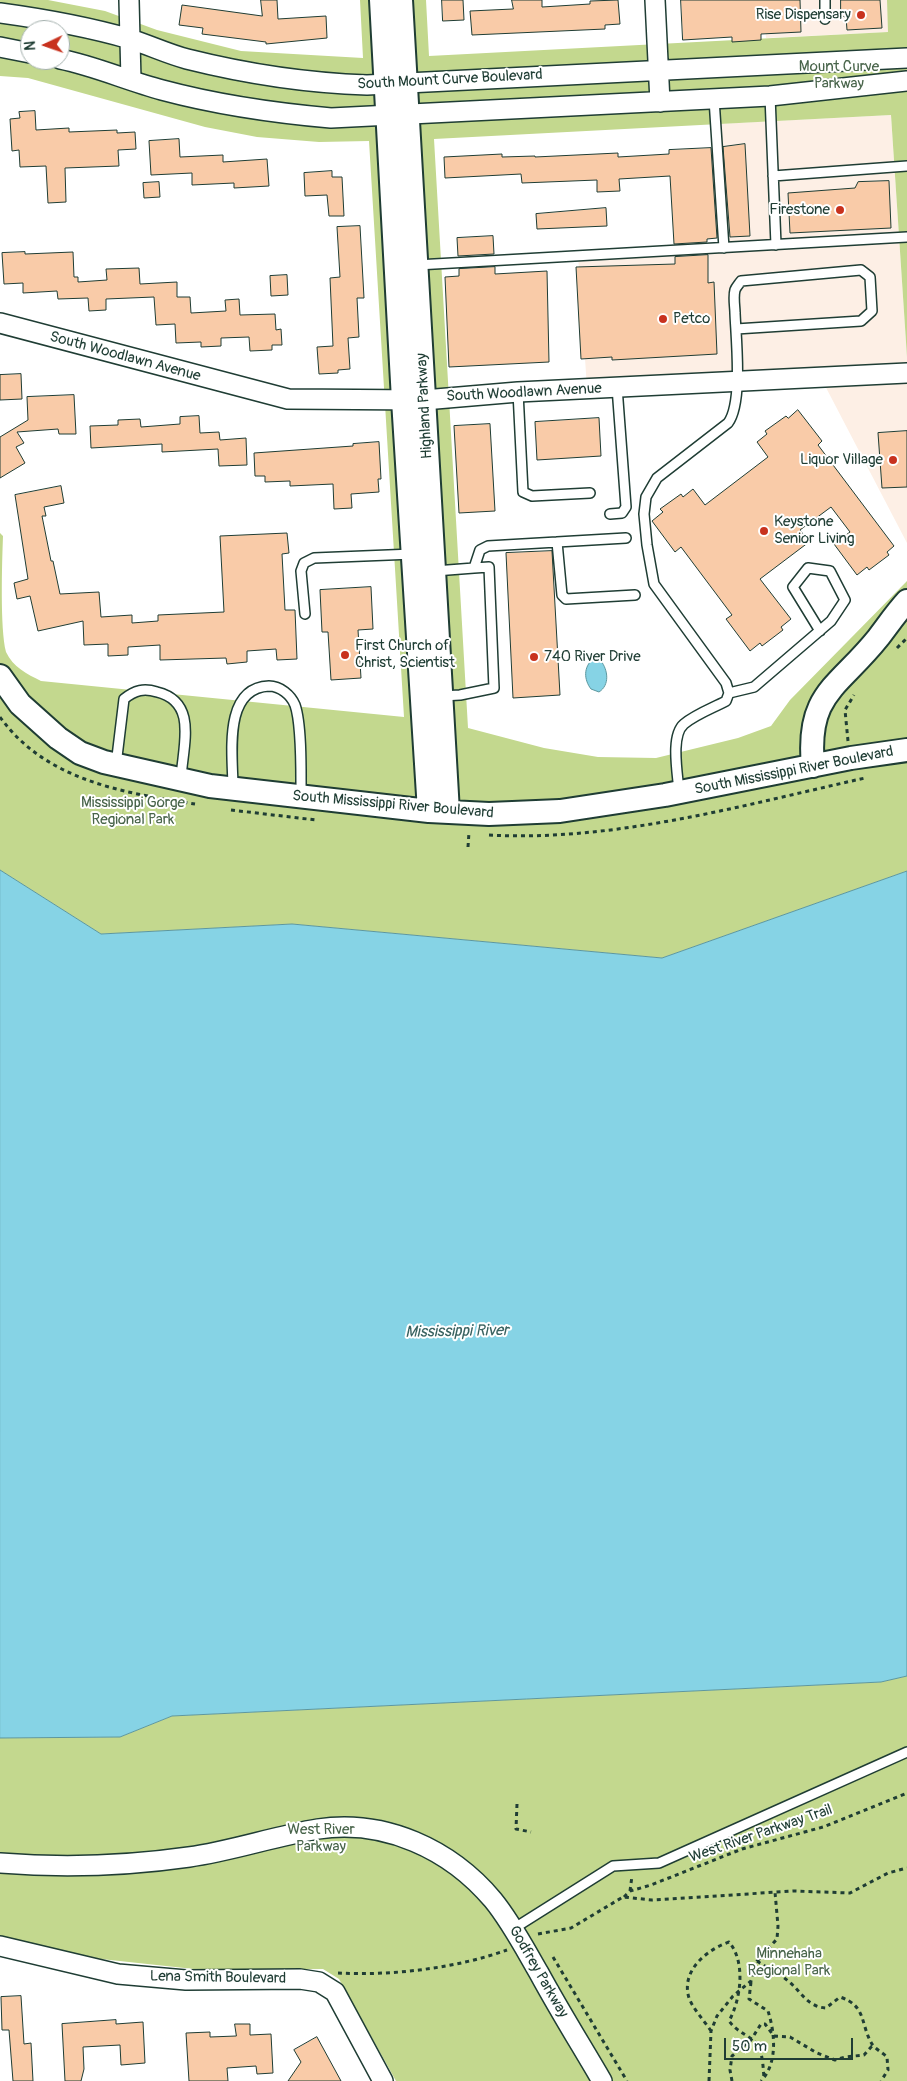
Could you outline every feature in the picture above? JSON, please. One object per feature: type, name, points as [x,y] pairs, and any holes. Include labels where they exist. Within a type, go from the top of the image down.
[{"type":"street","points":[[129,0],[132,39],[131,80]]},
{"type":"street","name":"Highland Parkway","points":[[381,0],[395,83],[414,400],[421,566],[439,811]]},
{"type":"street","name":"Highland Parkway","points":[[395,83],[401,0]]},
{"type":"street","points":[[655,0],[660,102]]},
{"type":"street","name":"South Mount Curve Boulevard","points":[[0,14],[86,28],[132,39],[185,59],[281,78],[329,84],[395,83],[907,58]]},
{"type":"street","points":[[0,47],[20,51]]},
{"type":"street","points":[[70,62],[215,103],[278,113],[332,118],[770,96],[907,81]]},
{"type":"street","name":"Highland Parkway","points":[[397,116],[417,265],[414,400]]},
{"type":"street","name":"South Woodlawn Avenue","points":[[0,323],[288,399],[414,400],[518,392],[907,373]]},
{"type":"street","points":[[885,645],[896,613],[907,601]]},
{"type":"street","points":[[813,766],[811,741],[813,725],[824,697],[885,645],[907,623]]},
{"type":"street","name":"South Mississippi River Boulevard","points":[[0,676],[20,704],[58,738],[80,753],[116,766],[181,781],[233,790],[439,811],[489,814],[560,811],[680,792],[907,750]]},
{"type":"street","name":"Godfrey Parkway","points":[[0,1863],[73,1866],[151,1862],[191,1857],[320,1829],[364,1828],[400,1836],[428,1846],[464,1871],[493,1900],[513,1929],[602,2081]]},
{"type":"street","name":"Lena Smith Boulevard","points":[[0,1946],[118,1974],[186,1980],[300,1980],[319,1982],[335,1992],[384,2081]]},
{"type":"lane","points":[[825,0],[825,19]]},
{"type":"lane","points":[[770,96],[776,245]]},
{"type":"lane","points":[[714,99],[724,248]]},
{"type":"lane","points":[[773,176],[907,166]]},
{"type":"lane","points":[[417,265],[907,237]]},
{"type":"lane","points":[[680,792],[676,742],[679,730],[684,724],[726,702],[729,693],[726,683],[654,584],[644,514],[646,497],[657,478],[728,423],[733,417],[737,382],[734,291],[741,281],[861,270],[870,277],[872,311],[861,321],[736,329]]},
{"type":"lane","points":[[610,514],[622,513],[626,507],[618,387]]},
{"type":"lane","points":[[518,392],[523,492],[532,496],[590,493]]},
{"type":"lane","points":[[474,568],[480,550],[488,546],[626,538]]},
{"type":"lane","points":[[557,542],[562,595],[566,599],[635,595]]},
{"type":"lane","points":[[305,614],[301,571],[304,563],[314,558],[421,566],[489,567],[494,688],[432,699]]},
{"type":"lane","points":[[729,693],[754,687],[820,631],[831,621],[845,600],[830,571],[808,568],[793,587],[820,631]]},
{"type":"lane","points":[[233,790],[234,725],[238,704],[245,694],[260,687],[274,686],[288,694],[295,706],[301,760],[301,797]]},
{"type":"lane","points":[[116,766],[124,698],[132,692],[144,689],[158,692],[173,698],[181,707],[185,718],[181,781]]},
{"type":"lane","points":[[513,1929],[614,1866],[659,1863],[907,1752]]},
{"type":"path","points":[[885,645],[907,638]]},
{"type":"path","points":[[848,736],[845,710],[858,690]]},
{"type":"path","points":[[485,835],[568,834],[602,831],[686,817],[854,780]]},
{"type":"path","points":[[468,847],[469,834],[477,835]]},
{"type":"path","name":"West River Parkway Trail","points":[[543,1942],[538,1934],[571,1928],[623,1898],[630,1891],[651,1885],[742,1849],[823,1827],[907,1794]]},
{"type":"path","points":[[516,1804],[516,1829],[531,1832]]},
{"type":"path","points":[[623,1898],[652,1900],[775,1892],[850,1892],[888,1873],[907,1868]]},
{"type":"path","points":[[630,1891],[632,1876]]},
{"type":"path","points":[[762,2079],[770,2062],[774,2036],[768,2011],[749,1999],[751,1981],[757,1961],[777,1939],[778,1926],[775,1892]]},
{"type":"path","points":[[711,2031],[688,1994],[688,1984],[700,1958],[714,1947],[729,1942],[735,1948],[739,1969],[739,1990],[729,2022],[736,2031],[755,2042],[761,2055],[762,2079]]},
{"type":"path","points":[[331,1972],[378,1972],[423,1968],[477,1960],[510,1949]]},
{"type":"path","points":[[548,1950],[628,2081]]},
{"type":"path","points":[[757,1961],[789,1981],[802,1997],[818,2008],[826,2008],[840,1997],[852,2001],[862,2014],[872,2046],[887,2057],[888,2070],[881,2081]]},
{"type":"path","points":[[709,2081],[711,2031],[717,2016],[739,1990],[751,1981]]},
{"type":"path","points":[[732,2081],[730,2070],[732,2056],[751,2040],[761,2024],[769,2028],[774,2036]]},
{"type":"path","points":[[774,2036],[790,2037],[817,2053],[835,2060],[864,2055],[872,2046]]},
{"type":"shaded area","points":[[763,0],[887,0],[889,32],[766,38]]},
{"type":"shaded area","points":[[891,115],[907,357],[907,543],[821,378],[587,388],[578,255],[724,248],[717,124]]},
{"type":"green space","name":"Mississippi Gorge Regional Park","points":[[0,0],[48,0],[105,11],[157,30],[241,51],[363,58],[360,0],[426,0],[429,56],[888,32],[887,0],[907,0],[907,357],[891,115],[434,139],[468,728],[544,748],[598,757],[656,758],[738,738],[771,726],[790,700],[907,581],[907,871],[662,958],[292,924],[101,934],[0,870],[0,533],[3,536],[2,612],[6,652],[16,666],[41,681],[404,717],[369,141],[319,142],[257,137],[205,127],[28,78],[0,76]]},
{"type":"green space","name":"West River Parkway","points":[[907,1676],[907,2081],[396,2081],[339,1979],[323,1969],[203,1970],[101,1959],[0,1937],[0,1738],[120,1737],[172,1716],[881,1682]]},
{"type":"water","points":[[593,659],[601,661],[607,677],[603,689],[599,692],[591,689],[586,678],[587,666]]},
{"type":"water","name":"Mississippi River","points":[[0,870],[101,934],[292,924],[662,958],[907,871],[907,1676],[881,1682],[172,1716],[120,1737],[0,1738]]},
{"type":"building","points":[[261,0],[277,0],[278,19],[326,16],[327,38],[266,44],[266,42],[202,34],[203,28],[179,25],[182,5],[262,16]]},
{"type":"building","points":[[442,0],[463,0],[464,20],[443,21]]},
{"type":"building","points":[[512,0],[542,0],[542,7],[590,4],[590,1],[618,0],[620,24],[605,25],[605,29],[472,35],[470,11],[513,9]]},
{"type":"building","points":[[681,0],[800,0],[801,32],[761,34],[761,40],[732,42],[732,37],[683,40]]},
{"type":"building","name":"Rise Dispensary","points":[[841,0],[880,0],[882,28],[847,30],[846,17],[841,16]]},
{"type":"building","points":[[35,111],[36,130],[69,128],[69,132],[117,130],[117,133],[135,132],[136,149],[118,150],[119,166],[65,168],[66,202],[48,203],[46,166],[20,167],[19,150],[12,151],[10,119],[20,118],[19,112]]},
{"type":"building","points":[[179,139],[180,157],[223,155],[223,162],[267,159],[269,186],[234,188],[234,183],[192,185],[192,173],[151,175],[149,141]]},
{"type":"building","points":[[745,144],[750,236],[730,237],[723,147]]},
{"type":"building","points":[[711,148],[717,238],[707,239],[707,242],[674,244],[670,176],[619,179],[620,191],[597,192],[597,180],[522,183],[521,174],[445,178],[444,157],[502,154],[502,157],[535,157],[618,153],[618,157],[669,154],[669,150]]},
{"type":"building","points":[[332,171],[332,177],[342,177],[344,216],[329,216],[327,195],[305,196],[304,173]]},
{"type":"building","name":"Firestone","points":[[889,181],[891,228],[790,233],[788,193],[855,188],[858,182]]},
{"type":"building","points":[[159,182],[160,197],[144,198],[143,183]]},
{"type":"building","points":[[606,208],[607,226],[537,229],[536,214]]},
{"type":"building","points":[[360,226],[364,298],[357,298],[359,337],[348,338],[350,369],[338,370],[338,373],[319,374],[317,347],[333,346],[330,278],[340,277],[337,227]]},
{"type":"building","points":[[493,236],[494,254],[458,256],[457,238]]},
{"type":"building","points":[[25,252],[25,254],[73,252],[74,277],[78,277],[78,282],[107,280],[106,269],[139,268],[140,284],[177,282],[177,297],[190,297],[191,313],[226,311],[225,300],[239,299],[240,315],[275,314],[276,330],[281,329],[282,345],[272,345],[272,350],[250,351],[249,337],[221,338],[221,346],[201,347],[201,342],[176,343],[175,324],[156,325],[154,297],[106,299],[106,310],[89,311],[88,298],[58,299],[57,291],[23,293],[23,283],[4,284],[2,253]]},
{"type":"building","name":"Petco","points":[[708,255],[708,283],[714,282],[717,354],[612,360],[612,357],[581,359],[576,267],[675,264],[675,257]]},
{"type":"building","points":[[495,267],[495,274],[547,271],[549,362],[449,367],[445,277],[459,276],[459,269]]},
{"type":"building","points":[[287,275],[288,295],[271,296],[270,276]]},
{"type":"building","points":[[21,374],[22,399],[0,400],[0,375]]},
{"type":"building","points":[[74,395],[76,434],[59,434],[58,429],[17,432],[24,443],[16,447],[25,463],[0,478],[0,437],[28,420],[27,397]]},
{"type":"building","name":"Keystone Senior Living","points":[[798,410],[822,441],[818,445],[894,546],[887,552],[889,555],[869,570],[867,567],[857,575],[834,544],[850,532],[831,507],[800,530],[809,542],[760,579],[791,619],[781,627],[783,630],[762,646],[760,643],[750,651],[726,619],[732,615],[681,547],[675,552],[652,521],[663,512],[660,509],[681,494],[683,497],[693,489],[705,505],[768,457],[757,442],[767,434],[765,431]]},
{"type":"building","points":[[199,416],[200,433],[219,432],[220,440],[246,438],[247,465],[219,466],[218,449],[162,452],[162,444],[91,448],[90,426],[118,425],[118,420],[140,419],[141,427],[180,424],[180,417]]},
{"type":"building","points":[[599,418],[601,456],[537,460],[535,422]]},
{"type":"building","points":[[490,424],[495,511],[459,513],[454,426]]},
{"type":"building","name":"Liquor Village","points":[[907,431],[907,487],[882,488],[878,433]]},
{"type":"building","points":[[379,442],[381,479],[378,479],[379,492],[351,494],[352,508],[334,509],[333,484],[290,486],[290,481],[265,482],[265,476],[255,476],[254,453],[353,446],[353,444]]},
{"type":"building","points":[[61,486],[64,503],[44,507],[46,516],[42,516],[60,594],[99,592],[101,617],[132,615],[132,623],[158,621],[158,615],[224,612],[220,536],[287,533],[289,553],[282,554],[285,610],[295,610],[297,659],[277,660],[276,649],[247,651],[247,662],[227,664],[226,658],[160,660],[160,645],[128,647],[128,655],[108,656],[108,644],[84,645],[83,621],[38,631],[30,596],[17,599],[14,583],[28,579],[15,495]]},
{"type":"building","name":"740 River Drive","points":[[552,551],[560,695],[513,698],[506,553]]},
{"type":"building","name":"First Church of Christ, Scientist","points":[[371,587],[373,629],[358,630],[361,678],[331,680],[328,632],[322,632],[320,590]]},
{"type":"building","points":[[21,1996],[24,2044],[31,2043],[33,2081],[13,2081],[9,2030],[2,2030],[1,1997]]},
{"type":"building","points":[[116,2020],[116,2024],[143,2022],[145,2063],[121,2065],[120,2045],[83,2047],[84,2069],[81,2081],[65,2081],[62,2024]]},
{"type":"building","points":[[235,2024],[250,2024],[250,2035],[271,2034],[273,2073],[257,2074],[256,2066],[227,2068],[228,2081],[189,2081],[186,2033],[210,2032],[210,2037],[236,2036]]},
{"type":"building","points":[[317,2037],[341,2081],[288,2081],[301,2062],[294,2050]]},
{"type":"place","name":"Rise Dispensary","points":[[861,15]]},
{"type":"place","name":"Firestone","points":[[840,210]]},
{"type":"place","name":"Petco","points":[[663,319]]},
{"type":"place","name":"Liquor Village","points":[[893,460]]},
{"type":"place","name":"Keystone Senior Living","points":[[764,531]]},
{"type":"place","name":"First Church of Christ, Scientist","points":[[345,655]]},
{"type":"place","name":"740 River Drive","points":[[534,657]]},
{"type":"park label","name":"Mount Curve Parkway","points":[[839,76]]},
{"type":"park label","name":"Minnehaha Regional Park","points":[[789,1962]]}]
